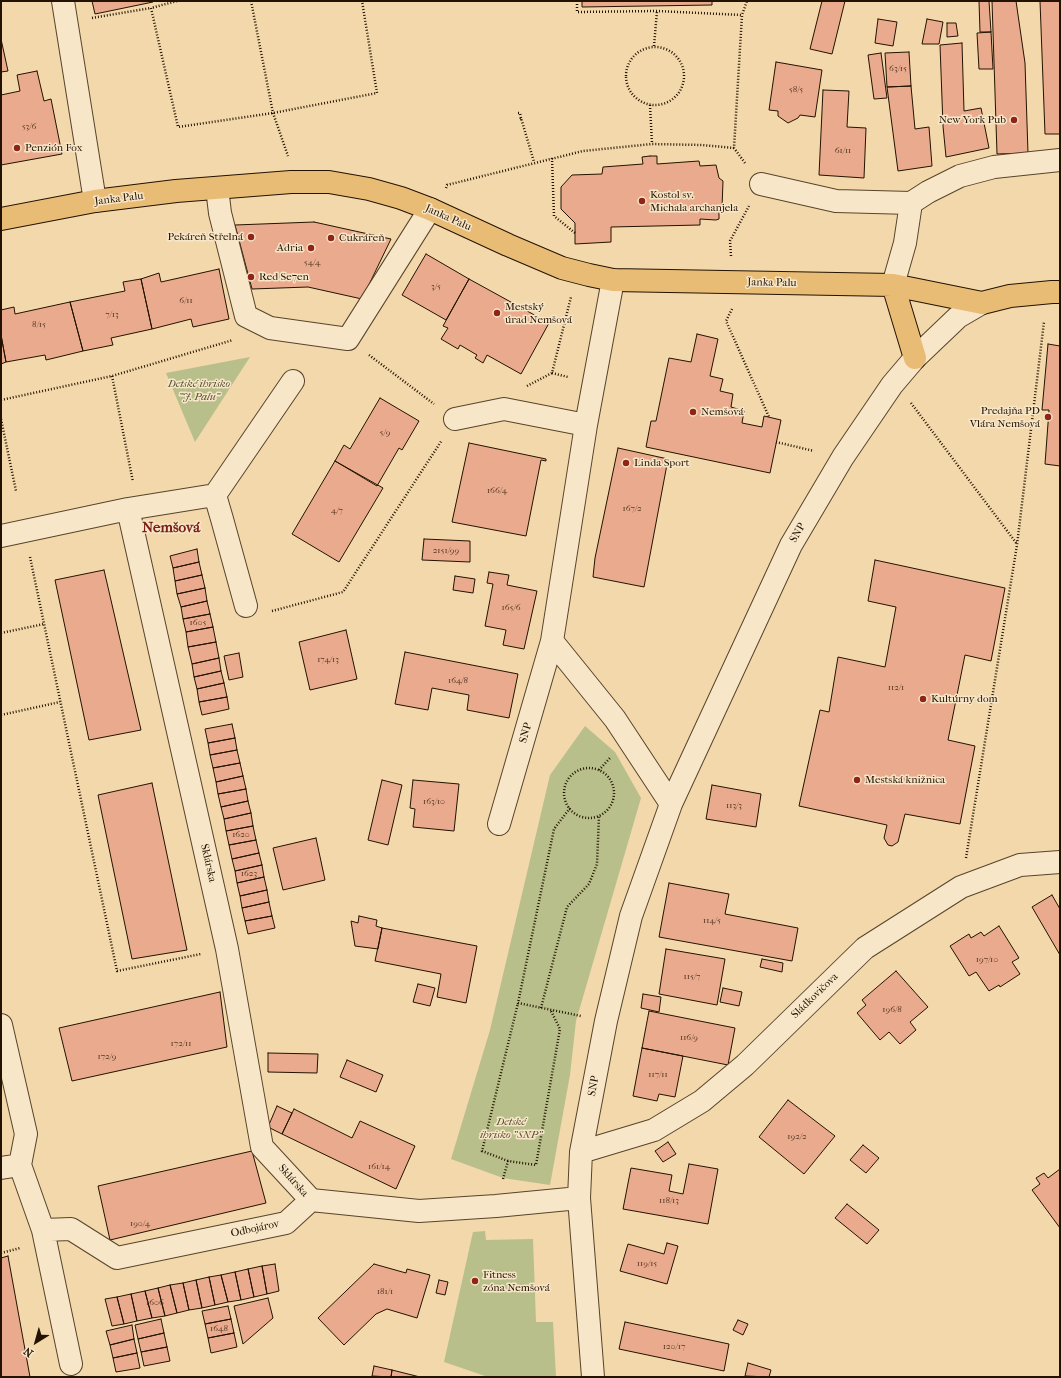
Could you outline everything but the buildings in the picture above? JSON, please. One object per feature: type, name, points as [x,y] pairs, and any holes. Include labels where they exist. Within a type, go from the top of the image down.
[{"type":"main road","name":"Janka Palu","points":[[1,219],[95,201],[216,188],[291,182],[329,182],[368,188],[401,198],[430,209],[508,246],[562,268],[613,280],[893,285],[982,302]]},
{"type":"main road","points":[[893,285],[915,358]]},
{"type":"main road","points":[[982,302],[1010,296],[1060,292]]},
{"type":"street","points":[[63,1],[95,201]]},
{"type":"street","points":[[761,184],[836,201],[920,198],[960,176],[987,169],[1060,160]]},
{"type":"street","points":[[216,188],[220,213],[246,316],[270,328],[348,339],[430,209]]},
{"type":"street","points":[[893,285],[920,198]]},
{"type":"street","name":"SNP","points":[[499,824],[552,641],[586,425],[613,280]]},
{"type":"street","name":"SNP","points":[[593,1377],[579,1198],[581,1152],[606,1021],[631,916],[671,804],[791,545],[843,457],[892,385],[915,358],[958,317],[982,302]]},
{"type":"street","points":[[1,536],[133,509],[214,495],[293,381]]},
{"type":"street","points":[[455,419],[504,409],[586,425]]},
{"type":"street","points":[[214,495],[246,606]]},
{"type":"street","name":"Sklárska","points":[[133,509],[227,948],[262,1147],[311,1200]]},
{"type":"street","points":[[552,641],[615,719],[671,804]]},
{"type":"street","name":"Sládkovičova","points":[[581,1152],[654,1130],[702,1101],[745,1065],[865,948],[961,887],[1020,865],[1060,862]]},
{"type":"street","points":[[1,1025],[26,1134],[10,1166],[43,1230],[71,1364]]},
{"type":"street","points":[[311,1200],[419,1211],[496,1206],[579,1198]]},
{"type":"street","name":"Odbojárov","points":[[43,1230],[70,1229],[117,1258],[286,1223],[311,1200]]},
{"type":"path","points":[[67,23],[151,8],[177,1]]},
{"type":"path","points":[[251,1],[273,113],[289,158]]},
{"type":"path","points":[[151,8],[178,127],[273,113],[377,93],[362,1]]},
{"type":"path","points":[[577,1],[577,12],[657,11],[742,14]]},
{"type":"path","points":[[430,209],[447,185],[583,150],[652,144],[702,145],[734,148],[742,14],[747,1]]},
{"type":"path","points":[[654,46],[657,11]]},
{"type":"path","points":[[654,46],[665,48],[675,54],[681,62],[685,73],[684,83],[680,93],[672,100],[663,104],[650,105],[638,100],[630,90],[626,78],[627,66],[634,55],[644,48],[654,46]]},
{"type":"path","points":[[650,105],[652,144]]},
{"type":"path","points":[[518,113],[520,113],[520,118],[534,162]]},
{"type":"path","points":[[552,158],[554,216],[575,233]]},
{"type":"path","points":[[731,259],[730,241],[761,184]]},
{"type":"path","points":[[504,409],[511,394],[552,373],[571,294]]},
{"type":"path","points":[[735,303],[726,321],[769,417]]},
{"type":"path","points":[[961,887],[1017,544],[1044,322]]},
{"type":"path","points":[[1,400],[112,376],[270,328]]},
{"type":"path","points":[[246,606],[249,616],[343,592],[455,419],[348,339]]},
{"type":"path","points":[[112,376],[133,509]]},
{"type":"path","points":[[908,399],[1017,544]]},
{"type":"path","points":[[1,419],[16,491]]},
{"type":"path","points":[[776,442],[814,451]]},
{"type":"path","points":[[25,531],[117,971],[227,948]]},
{"type":"path","points":[[1,633],[44,624]]},
{"type":"path","points":[[1,714],[60,702]]},
{"type":"path","points":[[600,770],[612,757]]},
{"type":"path","points":[[591,768],[600,770],[607,775],[614,790],[614,798],[611,806],[606,812],[599,816],[585,818],[579,816],[567,804],[564,796],[568,779],[583,769],[591,768]]},
{"type":"path","points":[[551,1010],[560,1029],[536,1165],[508,1161],[482,1151],[518,1003],[554,829],[570,808]]},
{"type":"path","points":[[541,1008],[567,907],[589,884],[597,864],[599,816]]},
{"type":"path","points":[[518,1003],[606,1021]]},
{"type":"path","points":[[496,1206],[508,1161]]},
{"type":"green space","name":"Detské ihrisko \"J. Palu\"","points":[[250,357],[195,442],[166,373]]},
{"type":"green space","name":"Detské ihrisko \"SNP\"","points":[[585,726],[615,752],[641,798],[576,1021],[570,1075],[550,1185],[503,1178],[451,1159],[490,1030],[550,775]]},
{"type":"green space","name":"Fitness zóna Nemšová","points":[[485,1231],[486,1240],[533,1239],[536,1322],[553,1322],[556,1377],[488,1377],[444,1362],[473,1232]]},
{"type":"place","name":"New York Pub","points":[[1014,120]]},
{"type":"place","name":"Penzión Fox","points":[[17,148]]},
{"type":"place","name":"Kostol sv. Michala archanjela","points":[[642,201]]},
{"type":"place","name":"Pekáreň Střelná","points":[[251,237]]},
{"type":"place","name":"Cukráreň","points":[[331,238]]},
{"type":"place","name":"Adria","points":[[311,248]]},
{"type":"place","name":"Red Se7en","points":[[251,277]]},
{"type":"place","name":"Mestský úrad Nemšová","points":[[497,313]]},
{"type":"place","name":"Nemšová","points":[[693,412]]},
{"type":"place","name":"Predajňa PD Vlára Nemšová","points":[[1048,417]]},
{"type":"place","name":"Linda Sport","points":[[626,463]]},
{"type":"place","name":"Kultúrny dom","points":[[923,699]]},
{"type":"place","name":"Mestská knižnica","points":[[857,780]]},
{"type":"place","name":"Fitness zóna Nemšová","points":[[475,1281]]},
{"type":"district","name":"Nemšová","points":[[171,528]]}]
